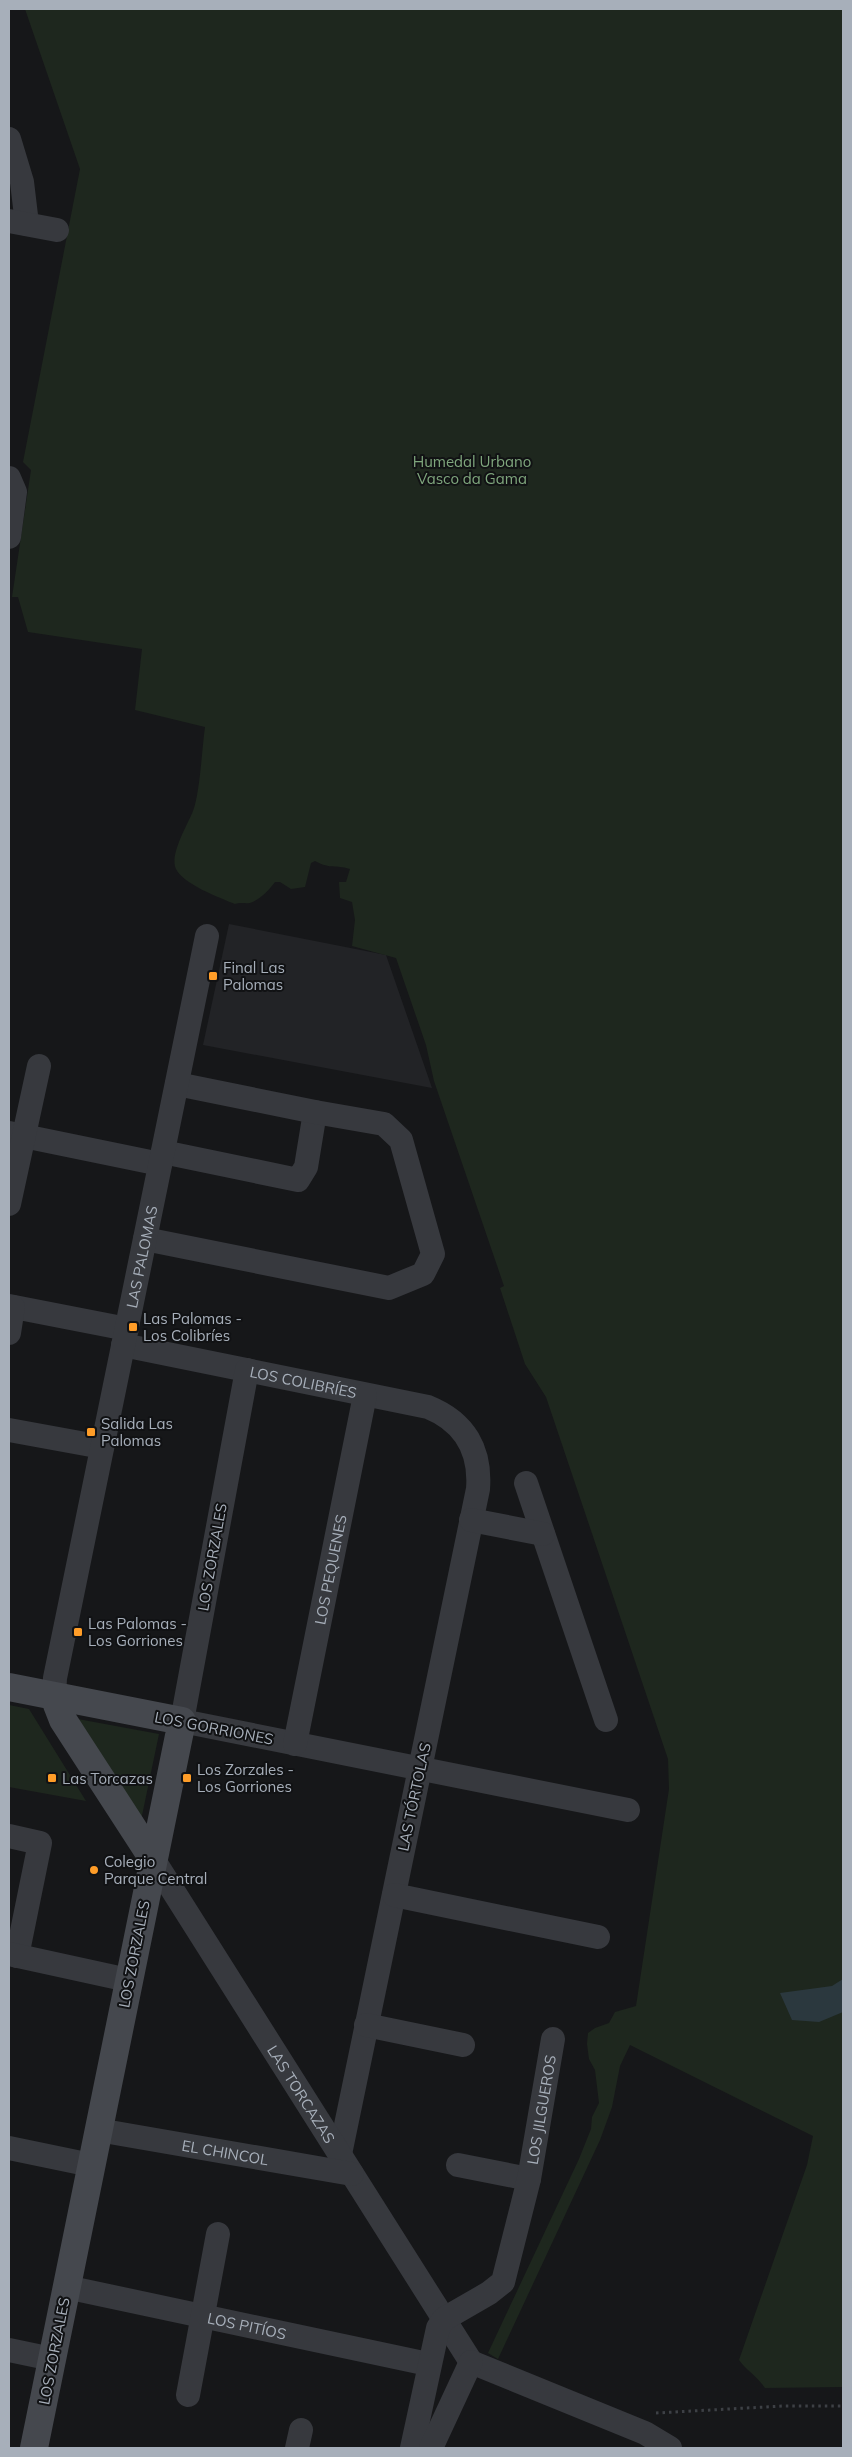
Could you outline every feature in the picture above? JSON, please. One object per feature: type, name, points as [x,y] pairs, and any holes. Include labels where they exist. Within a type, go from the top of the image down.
[{"type":"street","points":[[9,139],[22,182],[18,222],[57,230]]},
{"type":"street","points":[[9,537],[16,492],[10,479]]},
{"type":"street","name":"LAS PALOMAS","points":[[54,1696],[55,1678],[207,936]]},
{"type":"street","points":[[9,1204],[16,1135],[39,1066]]},
{"type":"street","points":[[145,1239],[389,1288],[423,1274],[433,1254],[401,1140],[384,1124],[177,1084]]},
{"type":"street","points":[[16,1135],[298,1180],[306,1167],[315,1112]]},
{"type":"street","points":[[9,1333],[11,1306]]},
{"type":"street","name":"LOS COLIBRÍES","points":[[11,1306],[247,1370],[428,1407],[439,1411],[458,1424],[471,1441]]},
{"type":"street","name":"LOS ZORZALES","points":[[34,2448],[182,1721],[247,1370]]},
{"type":"street","name":"LOS PEQUENES","points":[[295,1744],[365,1395]]},
{"type":"street","points":[[9,1430],[102,1448]]},
{"type":"street","name":"LAS TÓRTOLAS","points":[[340,2154],[479,1477],[476,1453],[471,1441]]},
{"type":"street","points":[[526,1483],[606,1720]]},
{"type":"street","points":[[471,1520],[543,1534]]},
{"type":"street","name":"LOS GORRIONES","points":[[9,1687],[419,1770],[628,1810]]},
{"type":"street","name":"LAS TORCAZAS","points":[[54,1696],[63,1720],[471,2362]]},
{"type":"street","points":[[9,1836],[40,1843],[13,1955],[128,1980]]},
{"type":"street","points":[[394,1894],[598,1937]]},
{"type":"street","points":[[366,2025],[463,2045]]},
{"type":"street","name":"LOS JILGUEROS","points":[[444,2319],[489,2293],[503,2282],[529,2180],[553,2039]]},
{"type":"street","name":"EL CHINCOL","points":[[98,2130],[352,2174]]},
{"type":"street","points":[[9,2148],[91,2164]]},
{"type":"street","name":"LOS JILGUEROS","points":[[458,2165],[529,2180]]},
{"type":"street","points":[[188,2395],[218,2234]]},
{"type":"street","name":"LOS PITÍOS","points":[[66,2287],[428,2364]]},
{"type":"street","points":[[412,2448],[428,2364],[438,2328],[444,2319]]},
{"type":"street","points":[[9,2350],[52,2358]]},
{"type":"street","points":[[431,2448],[471,2362],[645,2433],[670,2448]]},
{"type":"path","points":[[650,2413],[783,2406],[843,2406]]},
{"type":"shaded area","points":[[229,924],[386,955],[432,1088],[203,1045]]},
{"type":"shaded area","points":[[843,1979],[843,2012],[819,2022],[792,2020],[780,1993],[832,1986]]},
{"type":"green space","name":"Humedal Urbano Vasco da Gama","points":[[25,9],[843,9],[843,2387],[765,2388],[739,2360],[807,2165],[813,2136],[630,2045],[620,2066],[612,2107],[600,2140],[498,2359],[488,2353],[579,2159],[591,2129],[592,2117],[599,2103],[595,2070],[589,2059],[588,2033],[595,2028],[609,2023],[615,2012],[636,2006],[669,1789],[668,1759],[546,1397],[525,1364],[500,1288],[504,1286],[434,1081],[426,1045],[396,958],[352,946],[355,920],[352,902],[340,898],[339,882],[346,882],[350,869],[329,866],[315,861],[311,863],[305,887],[291,889],[280,882],[275,882],[267,892],[254,901],[235,904],[202,890],[186,880],[176,869],[175,856],[195,803],[205,727],[135,710],[142,649],[28,632],[18,597],[12,597],[31,470],[23,462],[80,169]]},
{"type":"green space","points":[[9,1705],[29,1709],[86,1801],[9,1787]]},
{"type":"green space","points":[[67,1717],[159,1734],[139,1830]]},
{"type":"place","name":"Final Las Palomas","points":[[213,976]]},
{"type":"place","name":"Las Palomas - Los Colibríes","points":[[133,1327]]},
{"type":"place","name":"Salida Las Palomas","points":[[91,1432]]},
{"type":"place","name":"Las Palomas - Los Gorriones","points":[[78,1632]]},
{"type":"place","name":"Las Torcazas","points":[[52,1778]]},
{"type":"place","name":"Los Zorzales - Los Gorriones","points":[[187,1778]]},
{"type":"place","name":"Colegio Parque Central","points":[[94,1870]]}]
